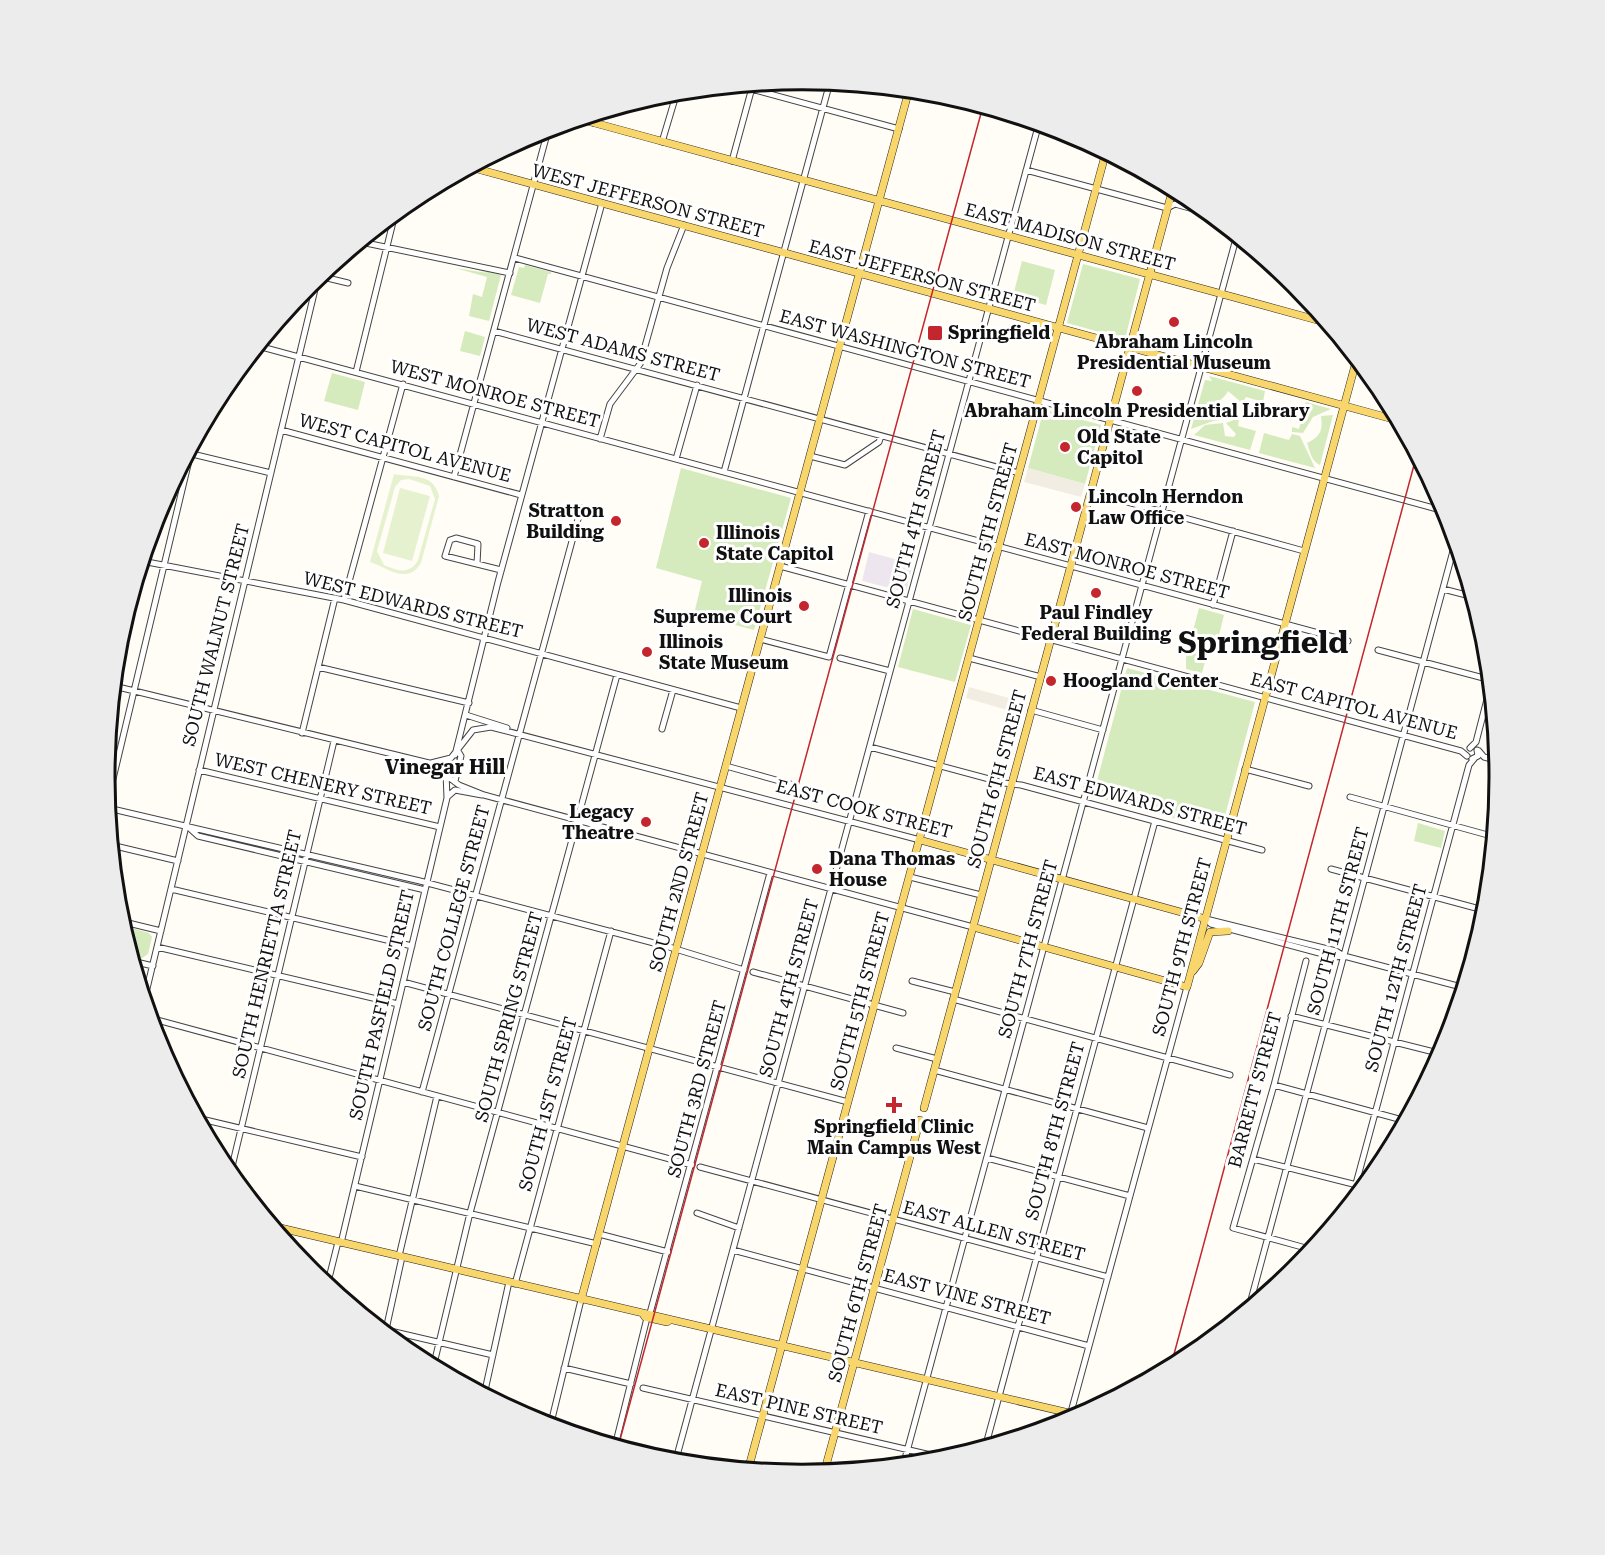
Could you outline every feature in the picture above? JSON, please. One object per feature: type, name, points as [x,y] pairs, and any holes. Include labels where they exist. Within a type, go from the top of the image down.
[{"type":"main road","name":"SOUTH 2ND STREET","points":[[581,1300],[907,98]]},
{"type":"main road","name":"EAST MADISON STREET","points":[[593,123],[1315,319]]},
{"type":"main road","name":"SOUTH 5TH STREET","points":[[750,1463],[1104,160]]},
{"type":"main road","name":"WEST JEFFERSON STREET","points":[[481,170],[784,254]]},
{"type":"main road","name":"SOUTH 6TH STREET","points":[[924,1108],[1170,197]]},
{"type":"main road","name":"EAST JEFFERSON STREET","points":[[784,254],[1388,418]]},
{"type":"main road","name":"SOUTH 9TH STREET","points":[[1187,987],[1354,367]]},
{"type":"main road","name":"EAST COOK STREET","points":[[920,840],[1206,919]]},
{"type":"main road","points":[[973,927],[1187,987]]},
{"type":"main road","points":[[1191,973],[1199,963],[1208,934],[1214,930],[1228,931]]},
{"type":"main road","name":"SOUTH 6TH STREET","points":[[826,1464],[920,1120]]},
{"type":"main road","points":[[284,1229],[647,1315],[667,1322],[670,1320],[1068,1412]]},
{"type":"street","points":[[765,91],[899,129]]},
{"type":"street","points":[[724,472],[828,91]]},
{"type":"street","points":[[732,161],[751,92]]},
{"type":"street","points":[[662,142],[673,102]]},
{"type":"street","name":"SOUTH 4TH STREET","points":[[678,1454],[1037,131]]},
{"type":"street","points":[[454,477],[545,140]]},
{"type":"street","points":[[1026,170],[1167,208],[1175,204],[1185,207]]},
{"type":"street","points":[[456,753],[501,570],[602,203]]},
{"type":"street","points":[[600,439],[610,404],[636,369],[684,225]]},
{"type":"street","points":[[356,372],[391,227]]},
{"type":"street","name":"SOUTH 7TH STREET","points":[[906,1457],[1235,243]]},
{"type":"street","points":[[370,244],[445,257],[510,273]]},
{"type":"street","name":"EAST WASHINGTON STREET","points":[[514,258],[1110,420]]},
{"type":"street","points":[[330,279],[348,283]]},
{"type":"street","name":"SOUTH WALNUT STREET","points":[[148,987],[314,293]]},
{"type":"street","name":"WEST ADAMS STREET","points":[[494,331],[1019,473]]},
{"type":"street","name":"WEST MONROE STREET","points":[[266,348],[724,472]]},
{"type":"street","points":[[344,600],[403,384]]},
{"type":"street","points":[[676,459],[697,385]]},
{"type":"street","points":[[1110,420],[1435,509]]},
{"type":"street","name":"WEST CAPITOL AVENUE","points":[[281,430],[521,495]]},
{"type":"street","points":[[810,456],[845,465],[879,442],[881,436]]},
{"type":"street","points":[[196,454],[271,473]]},
{"type":"street","name":"EAST MONROE STREET","points":[[724,472],[1348,641]]},
{"type":"street","points":[[115,771],[185,476]]},
{"type":"street","points":[[1091,492],[1304,551]]},
{"type":"street","name":"SOUTH COLLEGE STREET","points":[[422,1092],[502,800],[517,732],[542,654],[581,508]]},
{"type":"street","points":[[760,639],[829,657],[869,511]]},
{"type":"street","points":[[1213,605],[1233,531]]},
{"type":"street","points":[[477,564],[478,544],[458,538],[450,540],[445,556],[477,564],[501,570]]},
{"type":"street","name":"SOUTH 11TH STREET","points":[[1251,1298],[1453,553]]},
{"type":"street","name":"WEST EDWARDS STREET","points":[[149,562],[344,600],[673,690]]},
{"type":"street","name":"EAST CAPITOL AVENUE","points":[[780,566],[847,588],[909,601],[1461,750],[1471,758]]},
{"type":"street","points":[[1443,589],[1465,595]]},
{"type":"street","points":[[302,733],[335,598]]},
{"type":"street","points":[[1378,650],[1483,680]]},
{"type":"street","points":[[840,658],[890,671]]},
{"type":"street","points":[[969,658],[1041,677]]},
{"type":"street","points":[[318,667],[469,703]]},
{"type":"street","name":"SOUTH SPRING STREET","points":[[435,1358],[470,1213],[617,675]]},
{"type":"street","points":[[121,688],[429,763],[444,762],[456,753],[466,737],[476,728],[487,726],[517,732]]},
{"type":"street","points":[[662,729],[673,690],[741,708]]},
{"type":"street","points":[[1471,758],[1486,703]]},
{"type":"street","points":[[1031,710],[1103,730]]},
{"type":"street","points":[[466,715],[517,732]]},
{"type":"street","name":"EAST COOK STREET","points":[[517,732],[920,840]]},
{"type":"street","name":"SOUTH HENRIETTA STREET","points":[[233,1162],[334,741]]},
{"type":"street","name":"EAST EDWARDS STREET","points":[[870,747],[1262,850]]},
{"type":"street","points":[[1461,750],[1473,749]]},
{"type":"street","points":[[1471,758],[1473,749]]},
{"type":"street","name":"EAST CAPITOL AVENUE","points":[[1473,749],[1484,757]]},
{"type":"street","points":[[455,781],[461,756],[456,753]]},
{"type":"street","points":[[1471,758],[1490,758]]},
{"type":"street","name":"SOUTH 12TH STREET","points":[[1355,1185],[1471,758]]},
{"type":"street","points":[[429,763],[455,781],[484,795]]},
{"type":"street","points":[[726,766],[794,785]]},
{"type":"street","points":[[1245,769],[1309,786]]},
{"type":"street","name":"WEST CHENERY STREET","points":[[200,770],[440,827]]},
{"type":"street","name":"SOUTH PASFIELD STREET","points":[[330,1276],[355,1186],[447,798],[446,773]]},
{"type":"street","points":[[447,798],[455,790],[484,795],[973,927]]},
{"type":"street","points":[[1350,797],[1488,835]]},
{"type":"street","points":[[116,808],[427,882],[744,970]]},
{"type":"street","name":"SOUTH 8TH STREET","points":[[986,1440],[1155,821]]},
{"type":"street","points":[[186,826],[198,836],[425,890]]},
{"type":"street","points":[[119,847],[178,861]]},
{"type":"street","points":[[1331,869],[1478,908]]},
{"type":"street","name":"SOUTH 3RD STREET","points":[[617,1439],[647,1315],[668,1252],[770,873]]},
{"type":"street","points":[[910,877],[981,896]]},
{"type":"street","points":[[171,889],[412,946]]},
{"type":"street","name":"EAST COOK STREET","points":[[1206,919],[1211,924],[1228,931],[1334,957],[1344,956]]},
{"type":"street","name":"EAST COOK STREET","points":[[1206,919],[1336,951],[1344,956],[1458,986]]},
{"type":"street","points":[[131,924],[161,931]]},
{"type":"street","name":"SOUTH 1ST STREET","points":[[486,1387],[512,1283],[558,1128],[611,932]]},
{"type":"street","points":[[157,947],[398,1004]]},
{"type":"street","name":"BARRETT STREET","points":[[1267,1238],[1233,1228],[1274,1085],[1306,961]]},
{"type":"street","points":[[140,963],[153,966]]},
{"type":"street","points":[[753,972],[903,1013]]},
{"type":"street","points":[[912,981],[1024,1019],[1230,1075]]},
{"type":"street","points":[[403,982],[848,1102]]},
{"type":"street","name":"SOUTH 9TH STREET","points":[[1072,1410],[1187,987]]},
{"type":"street","points":[[1290,1016],[1433,1052]]},
{"type":"street","points":[[159,1021],[692,1165]]},
{"type":"street","points":[[896,1047],[937,1059]]},
{"type":"street","points":[[934,1070],[1148,1128]]},
{"type":"street","points":[[1274,1085],[1306,1096],[1399,1119]]},
{"type":"street","points":[[387,1325],[412,1199],[437,1096]]},
{"type":"street","points":[[207,1120],[362,1157]]},
{"type":"street","points":[[987,1158],[1130,1196]]},
{"type":"street","points":[[1253,1158],[1355,1185]]},
{"type":"street","name":"EAST ALLEN STREET","points":[[700,1167],[1108,1277]]},
{"type":"street","points":[[355,1186],[597,1244]]},
{"type":"street","points":[[697,1214],[739,1228]]},
{"type":"street","points":[[599,1234],[668,1252]]},
{"type":"street","points":[[1267,1238],[1304,1248]]},
{"type":"street","name":"EAST VINE STREET","points":[[733,1250],[1089,1346]]},
{"type":"street","name":"SOUTH 2ND STREET","points":[[552,1418],[581,1300]]},
{"type":"street","points":[[401,1335],[493,1354]]},
{"type":"street","points":[[564,1368],[631,1384]]},
{"type":"street","name":"EAST PINE STREET","points":[[643,1388],[927,1454]]},
{"type":"shaded area","points":[[1028,468],[1085,484],[1081,497],[1024,482]]},
{"type":"shaded area","points":[[869,552],[913,564],[906,592],[862,581]]},
{"type":"shaded area","points":[[969,687],[1027,703],[1024,715],[966,698]]},
{"type":"green space","points":[[1022,261],[1055,270],[1046,305],[1013,296]]},
{"type":"green space","points":[[457,264],[501,275],[489,321],[469,316],[473,294],[482,297],[487,277],[455,268],[488,273]]},
{"type":"green space","points":[[1083,264],[1140,279],[1125,339],[1067,323]]},
{"type":"green space","points":[[525,265],[551,272],[548,274],[540,303],[511,295],[519,267],[524,268]]},
{"type":"green space","points":[[465,331],[485,337],[480,356],[460,351]]},
{"type":"green space","points":[[332,373],[365,382],[358,410],[324,401]]},
{"type":"green space","points":[[1209,376],[1265,391],[1263,402],[1246,397],[1242,403],[1228,391],[1213,409],[1213,413],[1221,420],[1191,429],[1205,380],[1212,381]]},
{"type":"green space","points":[[1306,402],[1331,409],[1313,417],[1303,433],[1292,432],[1292,427],[1299,429]]},
{"type":"green space","points":[[1044,409],[1101,425],[1085,484],[1028,468]]},
{"type":"green space","points":[[1333,415],[1320,465],[1313,458],[1307,443],[1320,432],[1321,416]]},
{"type":"green space","points":[[1239,420],[1238,426],[1256,431],[1250,450],[1194,435],[1205,425],[1223,423],[1225,436],[1234,437],[1236,434],[1226,423]]},
{"type":"green space","points":[[1264,433],[1289,440],[1292,434],[1300,436],[1315,468],[1259,453]]},
{"type":"green space","points":[[681,468],[791,498],[754,630],[694,614],[702,581],[656,568]]},
{"type":"green space","points":[[394,474],[421,478],[432,483],[439,496],[421,563],[415,570],[403,574],[370,562]],"holes":[[[409,479],[430,486],[435,499],[418,560],[407,570],[398,570],[384,565],[377,551],[395,487],[401,480]]]},
{"type":"green space","points":[[400,488],[430,496],[412,561],[383,553]]},
{"type":"green space","points":[[1199,608],[1224,615],[1217,643],[1210,643],[1202,673],[1186,669],[1186,658]]},
{"type":"green space","points":[[913,609],[971,625],[955,682],[898,667]]},
{"type":"green space","points":[[1127,668],[1255,702],[1221,831],[1093,796]]},
{"type":"green space","points":[[1418,823],[1445,831],[1441,848],[1414,841]]},
{"type":"green space","points":[[132,928],[149,933],[152,937],[148,954],[141,959]]},
{"type":"railway","points":[[620,1440],[981,113]]},
{"type":"railway","points":[[1174,1356],[1414,464]]},
{"type":"place","name":"Abraham Lincoln Presidential Museum","points":[[1174,322]]},
{"type":"place","name":"Springfield","points":[[935,333]]},
{"type":"place","name":"Abraham Lincoln Presidential Library","points":[[1137,391]]},
{"type":"place","name":"Old State Capitol","points":[[1065,447]]},
{"type":"place","name":"Lincoln Herndon Law Office","points":[[1076,507]]},
{"type":"place","name":"Stratton Building","points":[[616,521]]},
{"type":"place","name":"Illinois State Capitol","points":[[704,543]]},
{"type":"place","name":"Paul Findley Federal Building","points":[[1096,593]]},
{"type":"place","name":"Illinois Supreme Court","points":[[804,606]]},
{"type":"place","name":"Illinois State Museum","points":[[647,652]]},
{"type":"place","name":"Hoogland Center","points":[[1051,681]]},
{"type":"place","name":"Legacy Theatre","points":[[646,822]]},
{"type":"place","name":"Dana Thomas House","points":[[817,869]]},
{"type":"place","name":"Springfield Clinic Main Campus West","points":[[894,1105]]},
{"type":"district","name":"Springfield","points":[[1263,643]]},
{"type":"district","name":"Vinegar Hill","points":[[445,767]]}]
